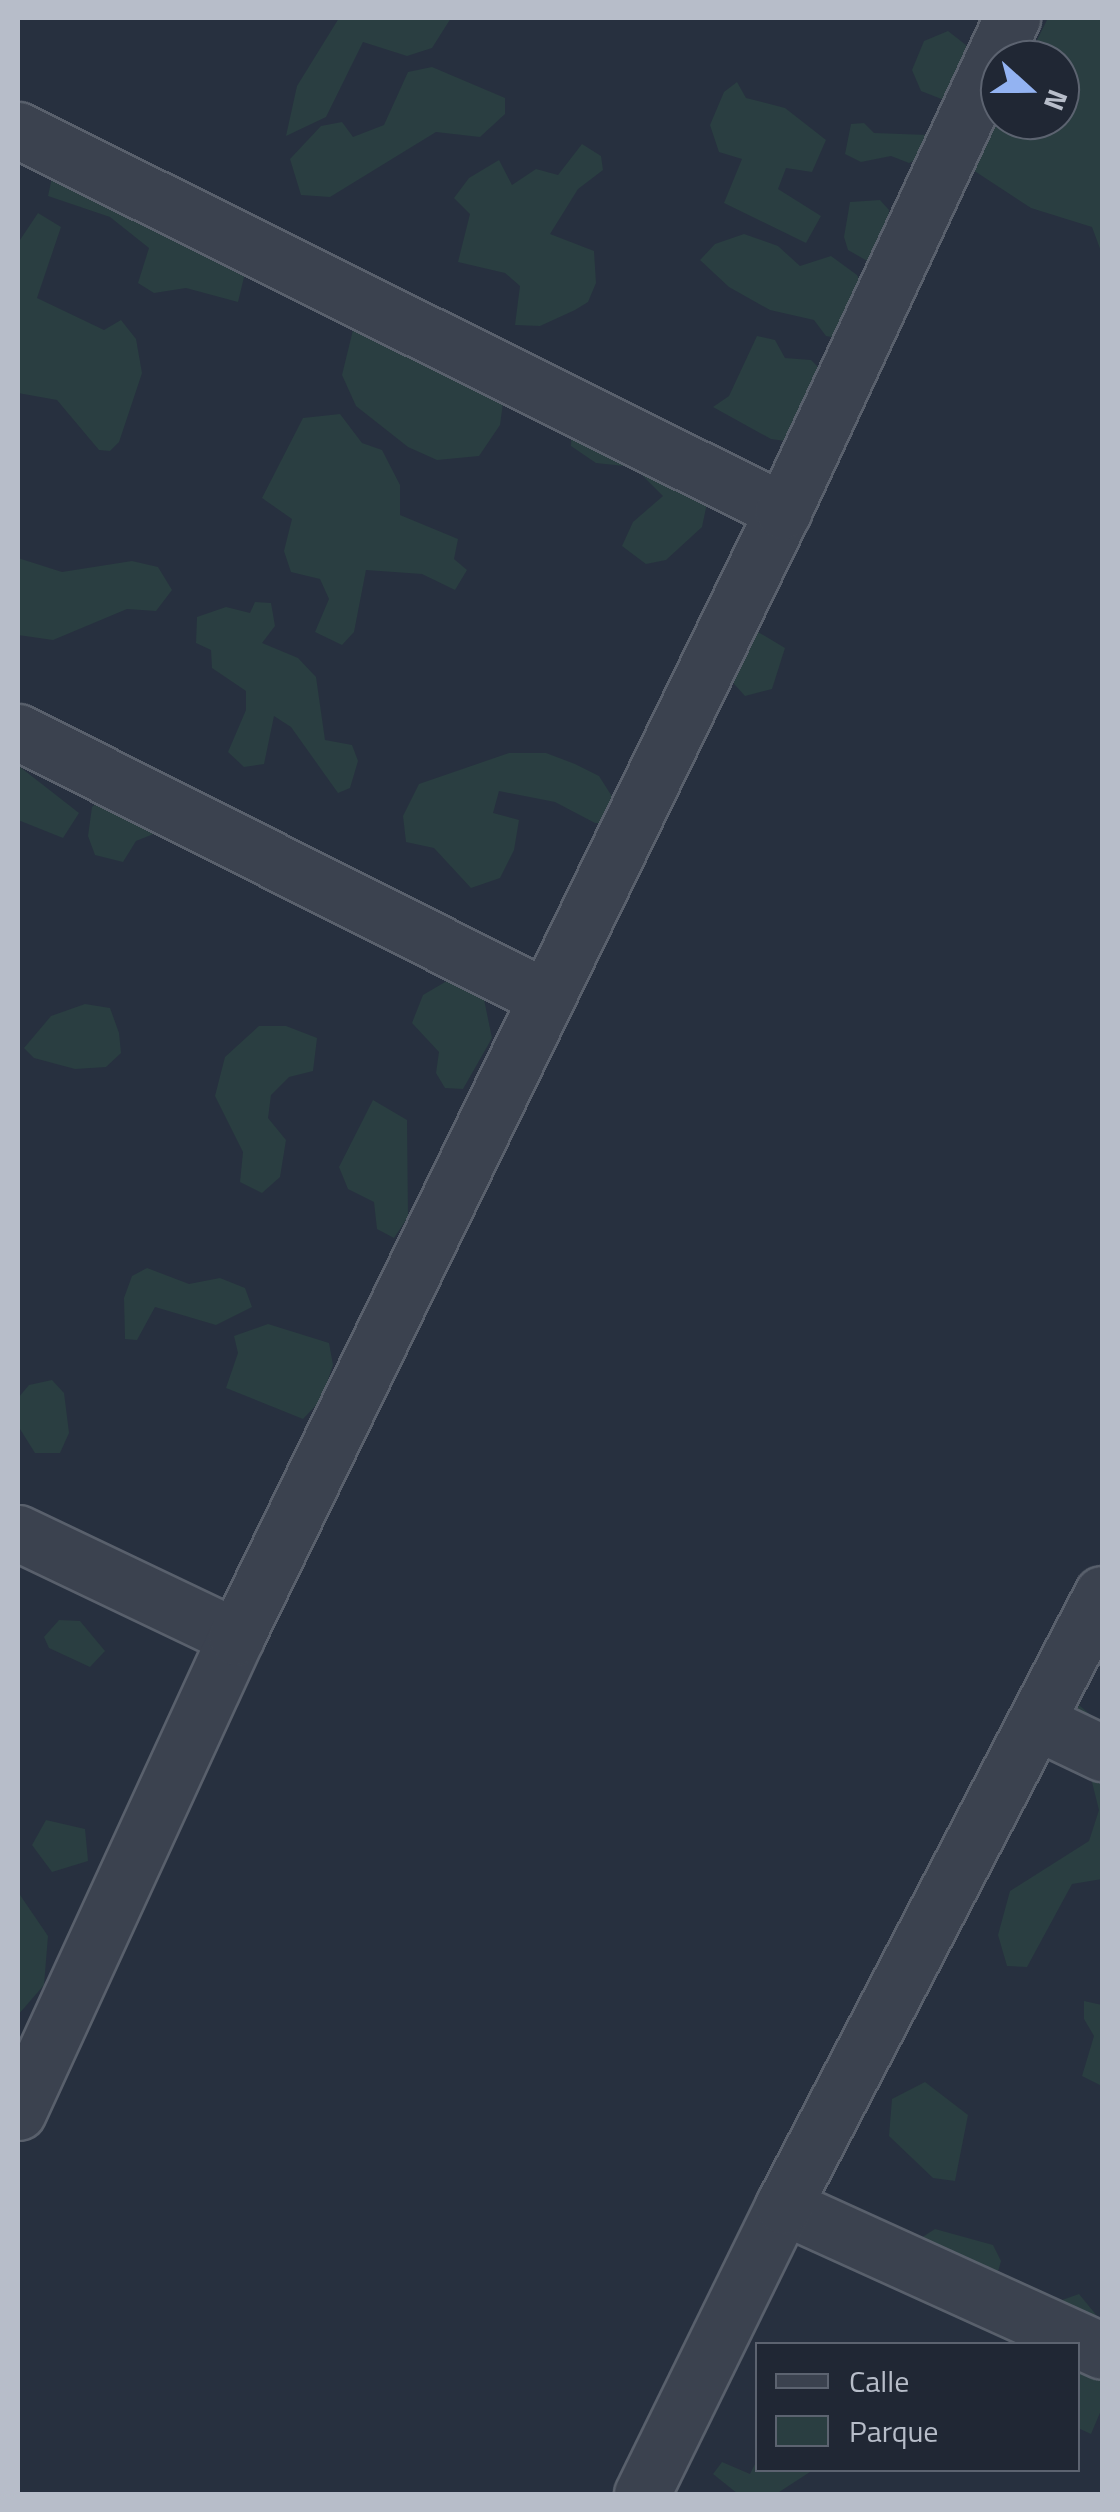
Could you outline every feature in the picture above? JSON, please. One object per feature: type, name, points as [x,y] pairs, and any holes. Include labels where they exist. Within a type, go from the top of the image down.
[{"type":"street","points":[[18,2112],[236,1637],[783,511],[1012,18]]},
{"type":"street","points":[[18,130],[783,511]]},
{"type":"street","points":[[18,732],[545,997]]},
{"type":"street","points":[[18,1533],[236,1637]]},
{"type":"street","points":[[642,2494],[783,2206],[1040,1723],[1102,1594]]},
{"type":"street","points":[[1040,1723],[1102,1753]]},
{"type":"street","points":[[783,2206],[1102,2351]]},
{"type":"green space","points":[[339,18],[451,18],[432,48],[407,56],[363,42],[326,117],[286,136],[297,86]]},
{"type":"green space","points":[[1048,18],[1102,18],[1102,254],[1092,227],[1031,208],[973,170],[987,140],[1080,140],[1080,40],[1037,40]]},
{"type":"green space","points":[[948,31],[966,45],[968,65],[958,95],[944,100],[921,91],[912,70],[924,41]]},
{"type":"green space","points":[[432,67],[505,98],[505,114],[480,137],[436,132],[330,197],[301,195],[290,159],[321,126],[342,122],[353,137],[384,125],[408,72]]},
{"type":"green space","points":[[737,82],[746,98],[785,108],[826,140],[812,172],[786,168],[778,189],[821,216],[806,243],[724,203],[742,159],[719,152],[710,125],[724,92]]},
{"type":"green space","points":[[864,123],[874,133],[928,135],[922,157],[909,163],[891,156],[861,162],[845,154],[851,124]]},
{"type":"green space","points":[[582,144],[601,156],[603,170],[578,189],[550,234],[594,251],[596,283],[588,302],[575,310],[540,326],[515,325],[520,286],[505,273],[458,262],[470,214],[454,198],[469,178],[499,160],[512,185],[536,169],[558,175]]},
{"type":"green space","points":[[56,159],[245,273],[238,302],[186,288],[154,293],[138,283],[149,248],[110,217],[48,196]]},
{"type":"green space","points":[[880,200],[889,210],[887,227],[869,262],[848,250],[844,237],[850,202]]},
{"type":"green space","points":[[38,213],[61,227],[37,298],[104,330],[121,320],[136,339],[142,373],[119,442],[110,451],[99,450],[57,400],[18,393],[18,243]]},
{"type":"green space","points":[[744,234],[778,246],[800,266],[831,256],[857,275],[863,286],[843,339],[826,336],[814,320],[770,310],[729,287],[700,260],[715,244]]},
{"type":"green space","points":[[375,301],[504,395],[500,425],[479,456],[437,460],[408,447],[356,406],[342,375],[353,330]]},
{"type":"green space","points":[[757,336],[775,340],[785,358],[811,360],[829,378],[792,442],[771,439],[713,407],[729,396]]},
{"type":"green space","points":[[340,414],[362,443],[382,450],[400,485],[400,515],[458,539],[454,559],[467,570],[455,590],[422,574],[366,570],[354,632],[342,645],[315,632],[329,599],[320,579],[291,572],[284,551],[292,519],[262,498],[303,418]]},
{"type":"green space","points":[[572,419],[710,489],[702,527],[666,560],[646,564],[622,546],[633,522],[663,496],[634,467],[596,463],[571,446]]},
{"type":"green space","points":[[18,558],[62,572],[132,561],[158,567],[172,590],[156,611],[127,609],[53,640],[18,635]]},
{"type":"green space","points":[[255,602],[271,603],[275,626],[262,643],[298,658],[316,677],[325,740],[352,745],[358,761],[350,788],[338,793],[291,727],[274,716],[264,764],[244,767],[228,752],[246,710],[246,691],[212,668],[211,650],[196,643],[197,617],[226,607],[250,613]]},
{"type":"green space","points":[[758,632],[785,648],[772,689],[745,696],[725,674],[733,643]]},
{"type":"green space","points":[[18,746],[20,767],[79,813],[63,838],[18,820]]},
{"type":"green space","points":[[509,753],[546,753],[599,776],[620,809],[611,823],[595,823],[555,802],[499,791],[493,813],[519,820],[514,850],[500,878],[471,888],[434,848],[406,842],[403,816],[419,784]]},
{"type":"green space","points":[[117,789],[161,831],[136,841],[123,862],[95,855],[88,836],[92,807]]},
{"type":"green space","points":[[457,975],[481,985],[492,1038],[463,1089],[445,1088],[436,1073],[439,1052],[412,1023],[423,995]]},
{"type":"green space","points":[[85,1004],[110,1008],[119,1033],[121,1053],[106,1067],[75,1069],[34,1058],[24,1048],[51,1016]]},
{"type":"green space","points":[[259,1026],[286,1026],[317,1038],[313,1071],[289,1077],[271,1095],[268,1118],[286,1140],[280,1177],[262,1193],[240,1182],[243,1152],[215,1096],[225,1057]]},
{"type":"green space","points":[[373,1100],[407,1120],[408,1217],[394,1238],[377,1229],[374,1202],[348,1189],[339,1167]]},
{"type":"green space","points":[[147,1268],[189,1284],[220,1278],[245,1288],[252,1307],[216,1325],[155,1307],[137,1340],[125,1339],[124,1298],[132,1276]]},
{"type":"green space","points":[[268,1324],[329,1343],[333,1365],[321,1400],[303,1419],[226,1388],[238,1353],[234,1336]]},
{"type":"green space","points":[[52,1380],[64,1393],[69,1433],[60,1453],[35,1453],[20,1429],[18,1398],[29,1385]]},
{"type":"green space","points":[[59,1620],[80,1621],[105,1651],[90,1667],[49,1648],[44,1637]]},
{"type":"green space","points":[[1079,1705],[1102,1725],[1102,1879],[1072,1884],[1027,1967],[1007,1966],[998,1935],[1010,1891],[1089,1841],[1099,1810],[1088,1766],[1067,1736]]},
{"type":"green space","points":[[46,1820],[85,1829],[88,1861],[52,1872],[32,1845]]},
{"type":"green space","points":[[18,1892],[48,1936],[44,1985],[18,2015]]},
{"type":"green space","points":[[1084,2001],[1102,2005],[1102,2086],[1082,2076],[1094,2036],[1084,2019]]},
{"type":"green space","points":[[925,2082],[968,2115],[955,2181],[933,2178],[889,2136],[892,2099]]},
{"type":"green space","points":[[935,2229],[993,2245],[1001,2261],[984,2321],[974,2326],[911,2296],[925,2264],[913,2243]]},
{"type":"green space","points":[[1079,2294],[1102,2322],[1102,2408],[1091,2434],[1080,2429],[1080,2342],[1051,2304]]},
{"type":"green space","points":[[722,2462],[750,2474],[755,2464],[755,2472],[810,2472],[776,2494],[738,2494],[713,2474]]}]
